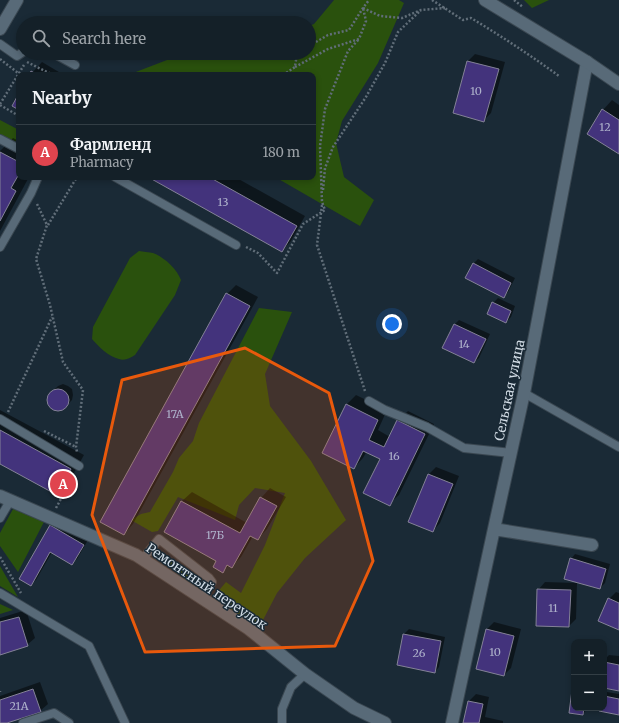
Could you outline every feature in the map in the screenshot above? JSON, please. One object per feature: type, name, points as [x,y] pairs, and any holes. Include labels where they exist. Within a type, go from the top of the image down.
[{"type":"street","points":[[0,29],[17,0]]},
{"type":"street","points":[[489,1],[587,62],[619,84]]},
{"type":"street","name":"Сельская улица","points":[[452,723],[524,393],[587,62]]},
{"type":"street","name":"Ремонтный переулок","points":[[5,498],[136,555],[249,629],[305,674],[354,708],[379,722]]},
{"type":"street","points":[[494,528],[592,545]]},
{"type":"lane","points":[[0,44],[16,56]]},
{"type":"lane","points":[[66,60],[75,65]]},
{"type":"lane","points":[[0,139],[16,147]]},
{"type":"lane","points":[[0,247],[31,193],[37,180]]},
{"type":"lane","points":[[120,180],[236,245]]},
{"type":"lane","points":[[524,393],[619,447]]},
{"type":"lane","points":[[369,401],[385,410],[427,427],[464,448],[511,453]]},
{"type":"lane","points":[[0,419],[79,466]]},
{"type":"lane","points":[[0,518],[5,498]]},
{"type":"lane","points":[[142,560],[159,539],[167,544],[212,582],[201,599]]},
{"type":"lane","points":[[0,593],[89,646],[125,723]]},
{"type":"lane","points":[[282,723],[282,709],[292,687],[305,674]]},
{"type":"lane","points":[[23,723],[54,713],[69,723]]},
{"type":"path","points":[[316,42],[328,36],[349,30],[369,0]]},
{"type":"path","points":[[432,0],[463,20],[471,18],[528,54],[559,76]]},
{"type":"path","points":[[363,8],[380,16],[402,18],[421,10],[445,8]]},
{"type":"path","points":[[258,253],[277,273],[303,224],[325,210],[322,202],[320,146],[325,109],[348,51],[358,39],[366,21],[363,8]]},
{"type":"path","points":[[369,401],[317,245],[325,168],[332,147],[366,97],[385,63],[398,32],[421,10]]},
{"type":"path","points":[[316,56],[328,49],[358,39]]},
{"type":"path","points":[[0,59],[17,72]]},
{"type":"path","points":[[295,67],[296,60]]},
{"type":"path","points":[[288,72],[308,60]]},
{"type":"path","points":[[19,72],[26,61],[47,72]]},
{"type":"path","points":[[16,76],[0,104],[16,114]]},
{"type":"path","points":[[54,512],[79,466],[76,447],[83,390],[62,362],[52,316],[36,259],[47,225],[75,180]]},
{"type":"path","points":[[31,193],[47,225]]},
{"type":"path","points":[[7,413],[52,316]]},
{"type":"path","points":[[0,557],[22,594]]},
{"type":"highlighted area","points":[[245,348],[329,393],[373,561],[335,646],[145,652],[92,515],[122,380]]},
{"type":"green space","points":[[334,0],[399,0],[404,3],[378,63],[342,121],[336,143],[344,177],[374,200],[360,226],[280,180],[316,180],[316,72],[136,72],[167,60],[316,60],[316,22]]},
{"type":"green space","points":[[524,0],[549,0],[532,8]]},
{"type":"green space","points":[[0,120],[16,128],[16,142],[0,134]]},
{"type":"green space","points":[[139,251],[153,253],[161,257],[170,264],[181,280],[175,295],[135,355],[121,360],[108,354],[92,339],[93,327],[130,258]]},
{"type":"green space","points":[[259,308],[292,312],[265,374],[270,406],[311,461],[346,520],[305,558],[277,593],[263,620],[251,626],[211,600],[226,582],[241,593],[265,545],[285,493],[255,488],[239,505],[235,520],[178,497],[158,531],[152,532],[131,520],[141,514],[150,512],[173,472],[179,458],[193,441],[199,423]]},
{"type":"green space","points":[[13,509],[45,520],[18,572],[0,546],[0,533]]},
{"type":"green space","points":[[158,549],[205,585],[200,591],[154,555]]},
{"type":"green space","points":[[0,566],[18,597],[0,586]]},
{"type":"green space","points":[[0,604],[13,610],[0,614]]},
{"type":"building","points":[[467,61],[499,69],[484,122],[453,113]]},
{"type":"building","points":[[16,99],[16,108],[12,106]]},
{"type":"building","points":[[602,109],[619,120],[619,154],[587,134]]},
{"type":"building","points":[[0,152],[16,160],[16,179],[11,188],[16,191],[0,221]]},
{"type":"building","points":[[153,180],[214,180],[297,226],[282,252]]},
{"type":"building","points":[[473,263],[511,283],[504,298],[465,278]]},
{"type":"building","points":[[226,293],[250,306],[124,535],[100,522]]},
{"type":"building","points":[[492,302],[511,311],[506,323],[487,314]]},
{"type":"building","points":[[454,324],[486,339],[474,363],[442,348]]},
{"type":"building","points":[[58,389],[66,392],[69,400],[66,408],[58,411],[50,408],[47,400],[50,392]]},
{"type":"building","points":[[346,404],[378,420],[369,440],[384,447],[397,420],[425,434],[390,506],[363,493],[380,459],[363,451],[354,469],[322,453]]},
{"type":"building","points":[[0,430],[71,469],[57,495],[0,464]]},
{"type":"building","points":[[428,474],[453,484],[433,532],[408,522]]},
{"type":"building","points":[[260,497],[277,506],[258,540],[250,536],[232,568],[227,565],[223,573],[213,567],[216,561],[164,532],[181,501],[240,533]]},
{"type":"building","points":[[50,525],[84,545],[72,565],[50,552],[31,586],[19,579]]},
{"type":"building","points":[[570,558],[606,569],[600,589],[564,579]]},
{"type":"building","points":[[537,589],[571,590],[569,627],[536,626]]},
{"type":"building","points":[[608,598],[619,603],[619,630],[598,621]]},
{"type":"building","points":[[19,617],[28,646],[0,655],[0,622]]},
{"type":"building","points":[[486,629],[514,636],[504,676],[476,669]]},
{"type":"building","points":[[403,634],[441,641],[435,673],[397,665]]},
{"type":"building","points":[[607,663],[619,665],[619,691],[607,689]]},
{"type":"building","points":[[33,689],[41,712],[7,723],[0,723],[0,700]]},
{"type":"building","points":[[607,697],[619,699],[619,715],[599,711],[607,711]]},
{"type":"building","points":[[571,698],[571,711],[584,711],[583,715],[569,713]]},
{"type":"building","points":[[468,701],[483,704],[479,723],[463,723]]},
{"type":"place","name":"Фармленд","points":[[63,484]]}]
